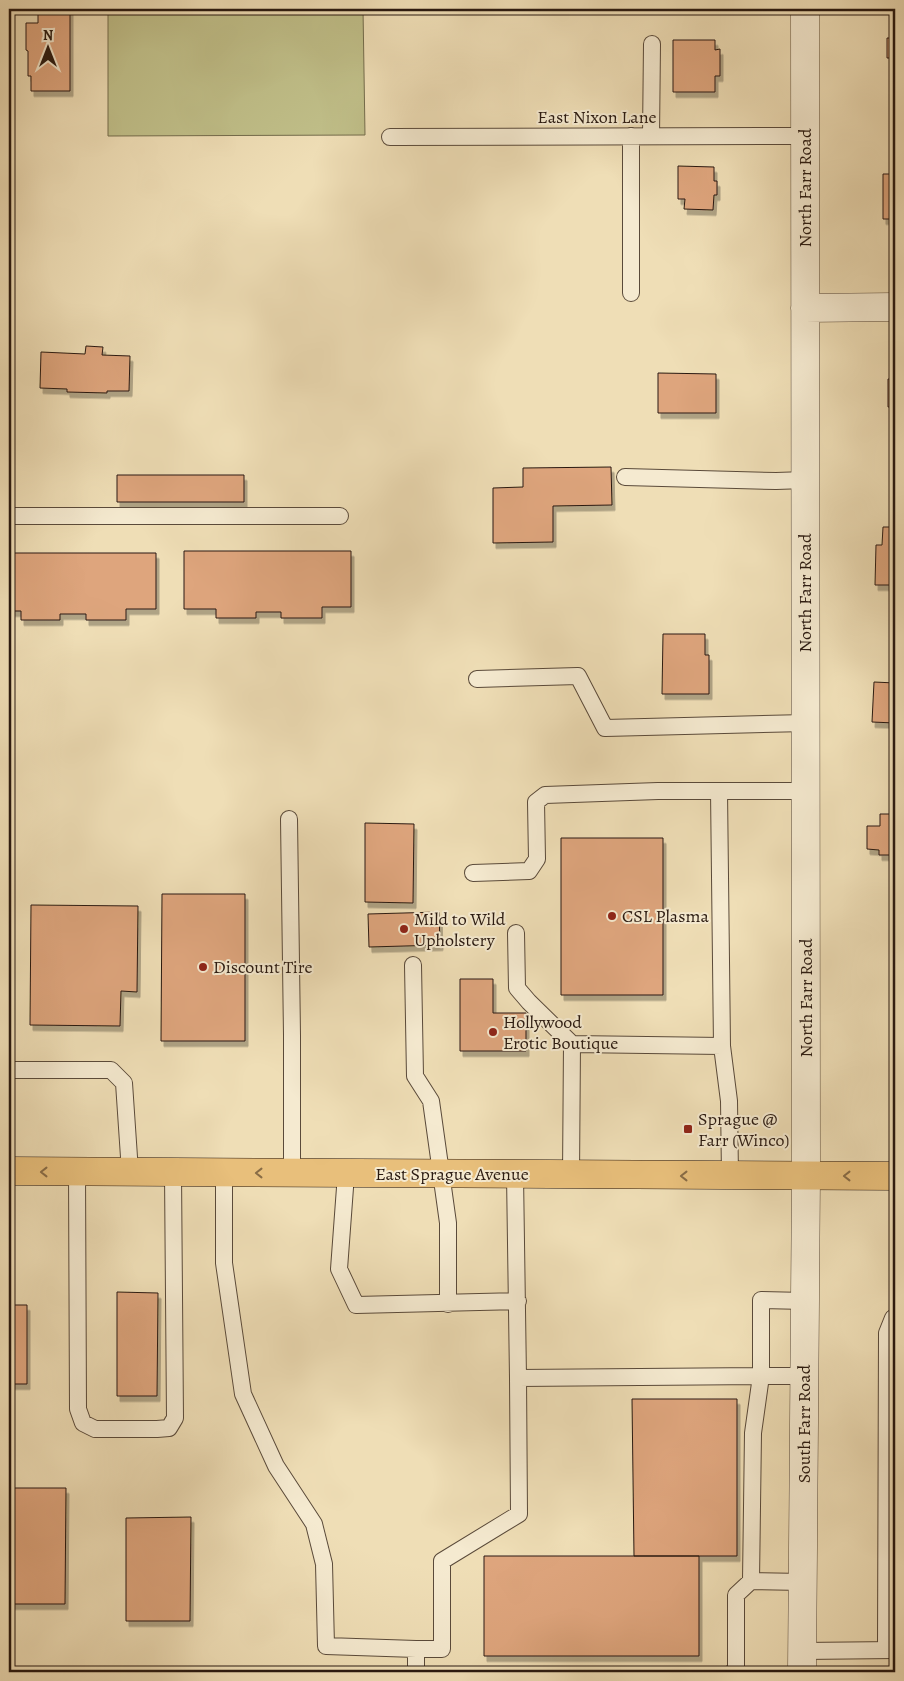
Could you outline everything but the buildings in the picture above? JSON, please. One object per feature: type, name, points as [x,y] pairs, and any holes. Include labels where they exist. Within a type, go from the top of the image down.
[{"type":"main road","name":"East Sprague Avenue","points":[[9,1171],[895,1176]]},
{"type":"street","name":"North Farr Road","points":[[805,9],[806,1176]]},
{"type":"street","points":[[805,308],[895,307]]},
{"type":"street","name":"South Farr Road","points":[[802,1662],[806,1176]]},
{"type":"lane","points":[[651,136],[652,44]]},
{"type":"lane","points":[[631,136],[631,293]]},
{"type":"lane","name":"East Nixon Lane","points":[[390,137],[805,136]]},
{"type":"lane","points":[[625,477],[805,480]]},
{"type":"lane","points":[[9,516],[340,516]]},
{"type":"lane","points":[[477,679],[578,676],[605,728],[806,723]]},
{"type":"lane","points":[[473,873],[529,871],[537,858],[536,802],[545,795],[658,791],[806,791]]},
{"type":"lane","points":[[719,791],[722,1046],[729,1102],[730,1176]]},
{"type":"lane","points":[[289,819],[292,1173]]},
{"type":"lane","points":[[516,932],[517,988],[572,1044],[722,1046]]},
{"type":"lane","points":[[413,965],[415,1076],[431,1102],[448,1223],[448,1304]]},
{"type":"lane","points":[[571,1175],[572,1044]]},
{"type":"lane","points":[[9,1070],[111,1070],[124,1083],[130,1172]]},
{"type":"lane","points":[[77,1172],[78,1409],[82,1423],[95,1429],[169,1428],[175,1418],[173,1173]]},
{"type":"lane","points":[[224,1173],[224,1263],[243,1394],[276,1466],[314,1524],[324,1564],[326,1646],[416,1649],[442,1649],[442,1561],[519,1514],[518,1301],[515,1174]]},
{"type":"lane","points":[[346,1174],[339,1269],[356,1305],[518,1301]]},
{"type":"lane","points":[[751,1581],[753,1433],[761,1376],[761,1300],[805,1301]]},
{"type":"lane","points":[[802,1662],[891,1650],[887,1333],[895,1317]]},
{"type":"lane","points":[[518,1378],[805,1376]]},
{"type":"lane","points":[[733,1672],[736,1668],[736,1595],[751,1581],[803,1582]]},
{"type":"lane","points":[[416,1649],[416,1672]]},
{"type":"shaded area","points":[[108,9],[363,9],[365,135],[108,136]]},
{"type":"place","name":"CSL Plasma","points":[[612,916]]},
{"type":"place","name":"Mild to Wild Upholstery","points":[[404,929]]},
{"type":"place","name":"Discount Tire","points":[[203,967]]},
{"type":"place","name":"Hollywood Erotic Boutique","points":[[493,1032]]},
{"type":"place","name":"Sprague @ Farr (Winco)","points":[[688,1129]]}]
